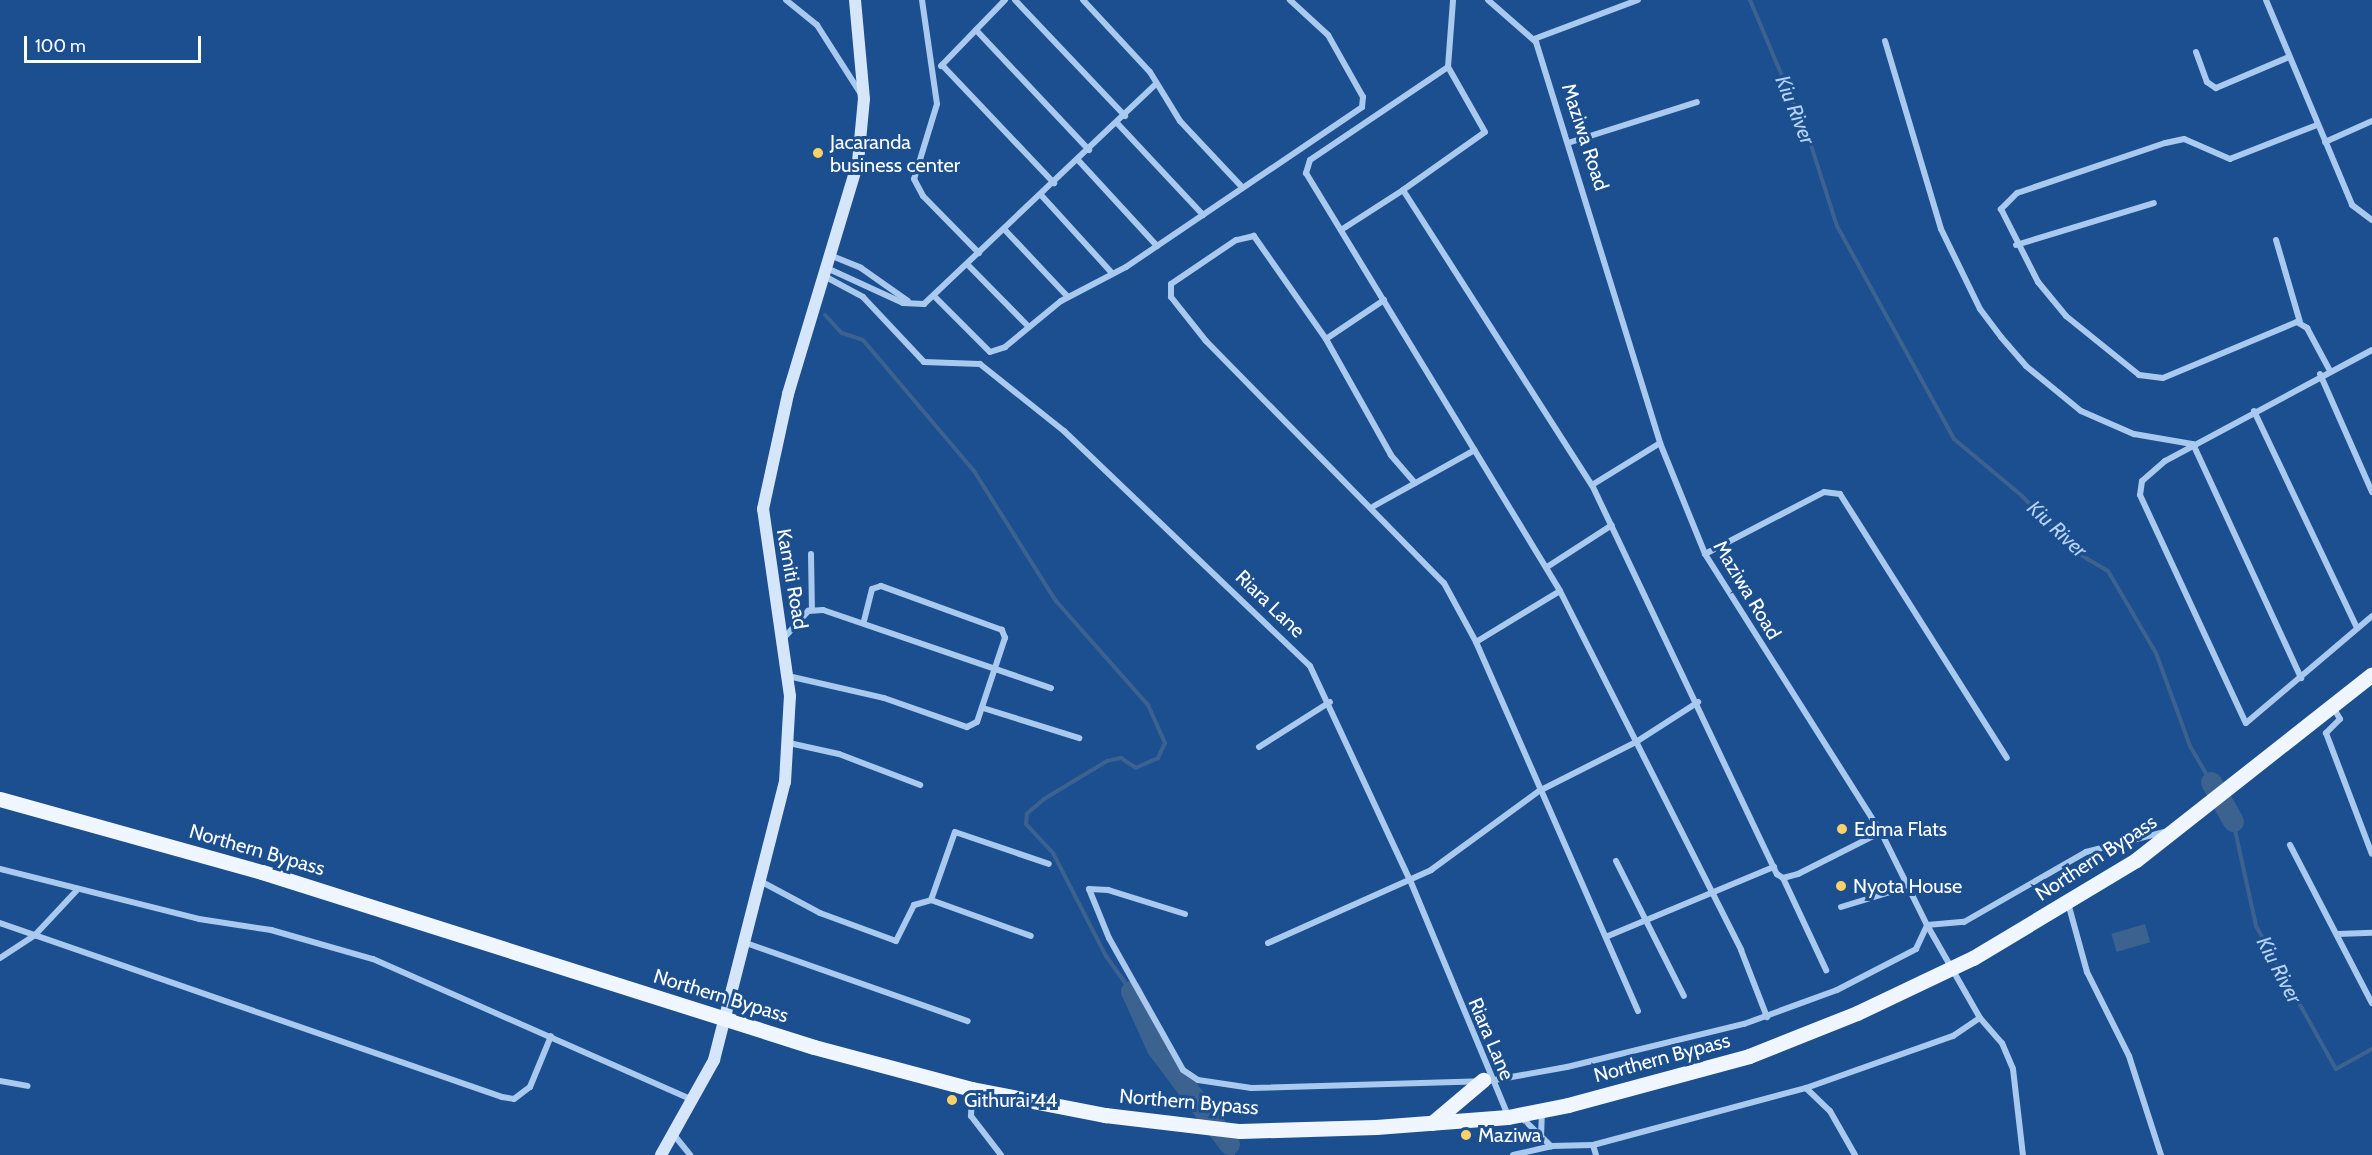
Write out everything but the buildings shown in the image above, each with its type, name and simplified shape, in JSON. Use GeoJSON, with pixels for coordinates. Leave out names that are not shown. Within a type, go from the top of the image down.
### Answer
{"type":"FeatureCollection","features":[{"type":"Feature","properties":{"kind":"main road","name":"Kamiti Road"},"geometry":{"type":"LineString","coordinates":[[661,1155],[714,1060],[762,882],[789,743],[788,676],[763,509],[788,394],[827,273],[858,162],[864,99],[855,0]]}},
{"type":"Feature","properties":{"kind":"main road","name":"Northern Bypass"},"geometry":{"type":"LineString","coordinates":[[0,799],[262,872],[814,1047],[972,1089],[1240,1131],[1432,1123],[1513,1116],[1542,1110],[1792,1040],[1921,984],[2068,903],[2181,828],[2372,674]]}},
{"type":"Feature","properties":{"kind":"main road"},"geometry":{"type":"LineString","coordinates":[[1432,1123],[1486,1081]]}},
{"type":"Feature","properties":{"kind":"street"},"geometry":{"type":"LineString","coordinates":[[786,0],[817,25],[864,99]]}},
{"type":"Feature","properties":{"kind":"street"},"geometry":{"type":"LineString","coordinates":[[922,0],[935,73],[937,104],[914,179],[923,196],[979,253]]}},
{"type":"Feature","properties":{"kind":"street"},"geometry":{"type":"LineString","coordinates":[[935,73],[1005,0]]}},
{"type":"Feature","properties":{"kind":"street"},"geometry":{"type":"LineString","coordinates":[[1015,0],[1125,116]]}},
{"type":"Feature","properties":{"kind":"street"},"geometry":{"type":"LineString","coordinates":[[1083,0],[1155,85],[1180,121],[1242,187]]}},
{"type":"Feature","properties":{"kind":"street"},"geometry":{"type":"LineString","coordinates":[[934,296],[990,352],[1005,347],[1068,297],[1157,246],[1365,102],[1328,35],[1290,0]]}},
{"type":"Feature","properties":{"kind":"street"},"geometry":{"type":"LineString","coordinates":[[1341,230],[1485,132],[1448,67],[1453,0]]}},
{"type":"Feature","properties":{"kind":"street","name":"Maziwa Road"},"geometry":{"type":"LineString","coordinates":[[1488,0],[1534,39],[1571,142],[1660,443],[1705,554],[1881,832],[1938,945],[1967,991],[1980,1018],[2002,1043],[2013,1069],[2023,1155]]}},
{"type":"Feature","properties":{"kind":"street"},"geometry":{"type":"LineString","coordinates":[[1534,39],[1638,0]]}},
{"type":"Feature","properties":{"kind":"street"},"geometry":{"type":"LineString","coordinates":[[2266,0],[2352,205],[2372,220]]}},
{"type":"Feature","properties":{"kind":"street"},"geometry":{"type":"LineString","coordinates":[[976,30],[1089,150]]}},
{"type":"Feature","properties":{"kind":"street"},"geometry":{"type":"LineString","coordinates":[[1885,41],[1941,229],[1994,328],[2026,366],[2081,411],[2134,434],[2193,444]]}},
{"type":"Feature","properties":{"kind":"street"},"geometry":{"type":"LineString","coordinates":[[2196,52],[2208,82],[2216,88],[2289,57]]}},
{"type":"Feature","properties":{"kind":"street"},"geometry":{"type":"LineString","coordinates":[[942,65],[1054,183]]}},
{"type":"Feature","properties":{"kind":"street"},"geometry":{"type":"LineString","coordinates":[[1448,67],[1310,160],[1306,173],[1548,567],[1712,893],[1767,1017]]}},
{"type":"Feature","properties":{"kind":"street"},"geometry":{"type":"LineString","coordinates":[[827,273],[921,305],[934,296],[1155,85]]}},
{"type":"Feature","properties":{"kind":"street"},"geometry":{"type":"LineString","coordinates":[[1571,142],[1697,102]]}},
{"type":"Feature","properties":{"kind":"street"},"geometry":{"type":"LineString","coordinates":[[2325,142],[2372,121]]}},
{"type":"Feature","properties":{"kind":"street"},"geometry":{"type":"LineString","coordinates":[[1117,123],[1203,215]]}},
{"type":"Feature","properties":{"kind":"street"},"geometry":{"type":"LineString","coordinates":[[2300,322],[2151,379],[2121,364],[2066,316],[2016,245],[2001,208],[2017,193],[2165,143],[2184,140],[2229,159],[2317,125]]}},
{"type":"Feature","properties":{"kind":"street"},"geometry":{"type":"LineString","coordinates":[[1078,160],[1157,246]]}},
{"type":"Feature","properties":{"kind":"street"},"geometry":{"type":"LineString","coordinates":[[1402,190],[1592,485],[1698,702],[1774,867],[1783,878],[1826,970]]}},
{"type":"Feature","properties":{"kind":"street"},"geometry":{"type":"LineString","coordinates":[[1041,195],[1112,273]]}},
{"type":"Feature","properties":{"kind":"street"},"geometry":{"type":"LineString","coordinates":[[2016,245],[2154,203]]}},
{"type":"Feature","properties":{"kind":"street"},"geometry":{"type":"LineString","coordinates":[[1004,229],[1068,297]]}},
{"type":"Feature","properties":{"kind":"street"},"geometry":{"type":"LineString","coordinates":[[1415,483],[1391,455],[1326,339],[1251,234],[1169,288],[1206,341],[1374,506],[1434,570],[1476,642],[1539,791],[1608,936],[1638,1011]]}},
{"type":"Feature","properties":{"kind":"street"},"geometry":{"type":"LineString","coordinates":[[2276,240],[2300,322],[2330,369]]}},
{"type":"Feature","properties":{"kind":"street"},"geometry":{"type":"LineString","coordinates":[[832,256],[861,268],[908,301]]}},
{"type":"Feature","properties":{"kind":"street"},"geometry":{"type":"LineString","coordinates":[[967,264],[1029,327]]}},
{"type":"Feature","properties":{"kind":"street","name":"Riara Lane"},"geometry":{"type":"LineString","coordinates":[[827,273],[863,297],[924,362],[980,364],[1078,442],[1310,666],[1330,702],[1410,880],[1486,1081],[1513,1116],[1551,1146]]}},
{"type":"Feature","properties":{"kind":"street"},"geometry":{"type":"LineString","coordinates":[[1326,339],[1384,300]]}},
{"type":"Feature","properties":{"kind":"street"},"geometry":{"type":"LineString","coordinates":[[2372,350],[2320,374],[2193,444],[2142,481],[2143,510],[2242,719],[2253,719],[2372,616]]}},
{"type":"Feature","properties":{"kind":"street"},"geometry":{"type":"LineString","coordinates":[[2320,374],[2372,492]]}},
{"type":"Feature","properties":{"kind":"street"},"geometry":{"type":"LineString","coordinates":[[2253,411],[2357,628]]}},
{"type":"Feature","properties":{"kind":"street"},"geometry":{"type":"LineString","coordinates":[[1592,485],[1660,443]]}},
{"type":"Feature","properties":{"kind":"street"},"geometry":{"type":"LineString","coordinates":[[2193,444],[2301,678]]}},
{"type":"Feature","properties":{"kind":"street"},"geometry":{"type":"LineString","coordinates":[[1374,506],[1475,450]]}},
{"type":"Feature","properties":{"kind":"street"},"geometry":{"type":"LineString","coordinates":[[1705,554],[1824,492],[1840,494],[2007,758]]}},
{"type":"Feature","properties":{"kind":"street"},"geometry":{"type":"LineString","coordinates":[[1548,567],[1612,525]]}},
{"type":"Feature","properties":{"kind":"street"},"geometry":{"type":"LineString","coordinates":[[783,639],[812,609],[811,554]]}},
{"type":"Feature","properties":{"kind":"street"},"geometry":{"type":"LineString","coordinates":[[788,676],[884,698],[967,727],[977,723],[1004,633],[962,612],[878,586],[864,620]]}},
{"type":"Feature","properties":{"kind":"street"},"geometry":{"type":"LineString","coordinates":[[1476,642],[1560,591]]}},
{"type":"Feature","properties":{"kind":"street"},"geometry":{"type":"LineString","coordinates":[[812,609],[864,620],[1051,688]]}},
{"type":"Feature","properties":{"kind":"street"},"geometry":{"type":"LineString","coordinates":[[1259,747],[1330,702]]}},
{"type":"Feature","properties":{"kind":"street"},"geometry":{"type":"LineString","coordinates":[[1268,943],[1410,880],[1539,791],[1636,742],[1698,702]]}},
{"type":"Feature","properties":{"kind":"street"},"geometry":{"type":"LineString","coordinates":[[2333,706],[2340,719],[2326,733],[2372,854]]}},
{"type":"Feature","properties":{"kind":"street"},"geometry":{"type":"LineString","coordinates":[[983,708],[1079,738]]}},
{"type":"Feature","properties":{"kind":"street"},"geometry":{"type":"LineString","coordinates":[[789,743],[839,754],[920,785]]}},
{"type":"Feature","properties":{"kind":"street"},"geometry":{"type":"LineString","coordinates":[[1185,914],[1108,890],[1089,889],[1135,986],[1189,1077],[1251,1088],[1486,1081],[1533,1075],[1767,1017],[1898,962],[1916,950],[1927,925],[1976,917],[2086,852],[2181,828]]}},
{"type":"Feature","properties":{"kind":"street"},"geometry":{"type":"LineString","coordinates":[[931,900],[947,840],[954,832],[1049,864]]}},
{"type":"Feature","properties":{"kind":"street"},"geometry":{"type":"LineString","coordinates":[[1783,878],[1881,832]]}},
{"type":"Feature","properties":{"kind":"street"},"geometry":{"type":"LineString","coordinates":[[2290,845],[2372,1003]]}},
{"type":"Feature","properties":{"kind":"street"},"geometry":{"type":"LineString","coordinates":[[1616,861],[1684,996]]}},
{"type":"Feature","properties":{"kind":"street"},"geometry":{"type":"LineString","coordinates":[[1608,936],[1774,867]]}},
{"type":"Feature","properties":{"kind":"street"},"geometry":{"type":"LineString","coordinates":[[0,869],[199,919],[271,930],[373,960],[693,1100]]}},
{"type":"Feature","properties":{"kind":"street"},"geometry":{"type":"LineString","coordinates":[[762,882],[820,913],[896,941],[914,905],[931,900],[1031,936]]}},
{"type":"Feature","properties":{"kind":"street"},"geometry":{"type":"LineString","coordinates":[[1841,907],[1907,887]]}},
{"type":"Feature","properties":{"kind":"street"},"geometry":{"type":"LineString","coordinates":[[0,958],[35,935],[78,889]]}},
{"type":"Feature","properties":{"kind":"street"},"geometry":{"type":"LineString","coordinates":[[2068,903],[2087,972],[2129,1056],[2161,1155]]}},
{"type":"Feature","properties":{"kind":"street"},"geometry":{"type":"LineString","coordinates":[[0,922],[502,1097],[514,1099],[530,1087],[551,1036]]}},
{"type":"Feature","properties":{"kind":"street"},"geometry":{"type":"LineString","coordinates":[[2338,934],[2372,933]]}},
{"type":"Feature","properties":{"kind":"street"},"geometry":{"type":"LineString","coordinates":[[746,943],[968,1021]]}},
{"type":"Feature","properties":{"kind":"street"},"geometry":{"type":"LineString","coordinates":[[1513,1155],[1551,1146],[1593,1145],[1806,1088],[1953,1036],[1980,1018]]}},
{"type":"Feature","properties":{"kind":"street"},"geometry":{"type":"LineString","coordinates":[[0,1082],[28,1086]]}},
{"type":"Feature","properties":{"kind":"street"},"geometry":{"type":"LineString","coordinates":[[1806,1088],[1830,1111],[1856,1155]]}},
{"type":"Feature","properties":{"kind":"street"},"geometry":{"type":"LineString","coordinates":[[972,1089],[971,1116],[1002,1155]]}},
{"type":"Feature","properties":{"kind":"street"},"geometry":{"type":"LineString","coordinates":[[1540,1138],[1542,1110]]}},
{"type":"Feature","properties":{"kind":"street"},"geometry":{"type":"LineString","coordinates":[[674,1135],[690,1155]]}},
{"type":"Feature","properties":{"kind":"street"},"geometry":{"type":"LineString","coordinates":[[1593,1145],[1596,1155]]}},
{"type":"Feature","properties":{"kind":"water"},"geometry":{"type":"Polygon","coordinates":[[[2145,924],[2150,942],[2117,952],[2111,934],[2145,924]]]}},
{"type":"Feature","properties":{"kind":"waterway","name":"Kiu River"},"geometry":{"type":"LineString","coordinates":[[1750,0],[1810,142],[1837,226],[1954,439],[2021,495],[2076,552],[2108,571],[2156,653],[2190,746],[2211,782]]}},
{"type":"Feature","properties":{"kind":"waterway"},"geometry":{"type":"LineString","coordinates":[[825,315],[842,333],[863,340],[974,471],[1056,601],[1148,705],[1165,743],[1158,758],[1136,768],[1121,758],[1107,761],[1044,799],[1027,814],[1026,824],[1053,853],[1106,956],[1131,991]]}},
{"type":"Feature","properties":{"kind":"waterway","name":"Kiu River"},"geometry":{"type":"LineString","coordinates":[[2211,782],[2233,821]]}},
{"type":"Feature","properties":{"kind":"waterway","name":"Kiu River"},"geometry":{"type":"LineString","coordinates":[[2233,821],[2256,926],[2336,1069],[2372,1049]]}},
{"type":"Feature","properties":{"kind":"waterway"},"geometry":{"type":"LineString","coordinates":[[1131,991],[1157,1048],[1229,1144]]}},
{"type":"Feature","properties":{"kind":"waterway"},"geometry":{"type":"LineString","coordinates":[[1229,1144],[1233,1155]]}},
{"type":"Feature","properties":{"kind":"place","name":"Jacaranda business center"},"geometry":{"type":"Point","coordinates":[818,153]}},
{"type":"Feature","properties":{"kind":"place","name":"Edma Flats"},"geometry":{"type":"Point","coordinates":[1842,829]}},
{"type":"Feature","properties":{"kind":"place","name":"Nyota House"},"geometry":{"type":"Point","coordinates":[1841,886]}},
{"type":"Feature","properties":{"kind":"place","name":"Githurai 44"},"geometry":{"type":"Point","coordinates":[952,1100]}},
{"type":"Feature","properties":{"kind":"place","name":"Maziwa"},"geometry":{"type":"Point","coordinates":[1466,1135]}}]}
